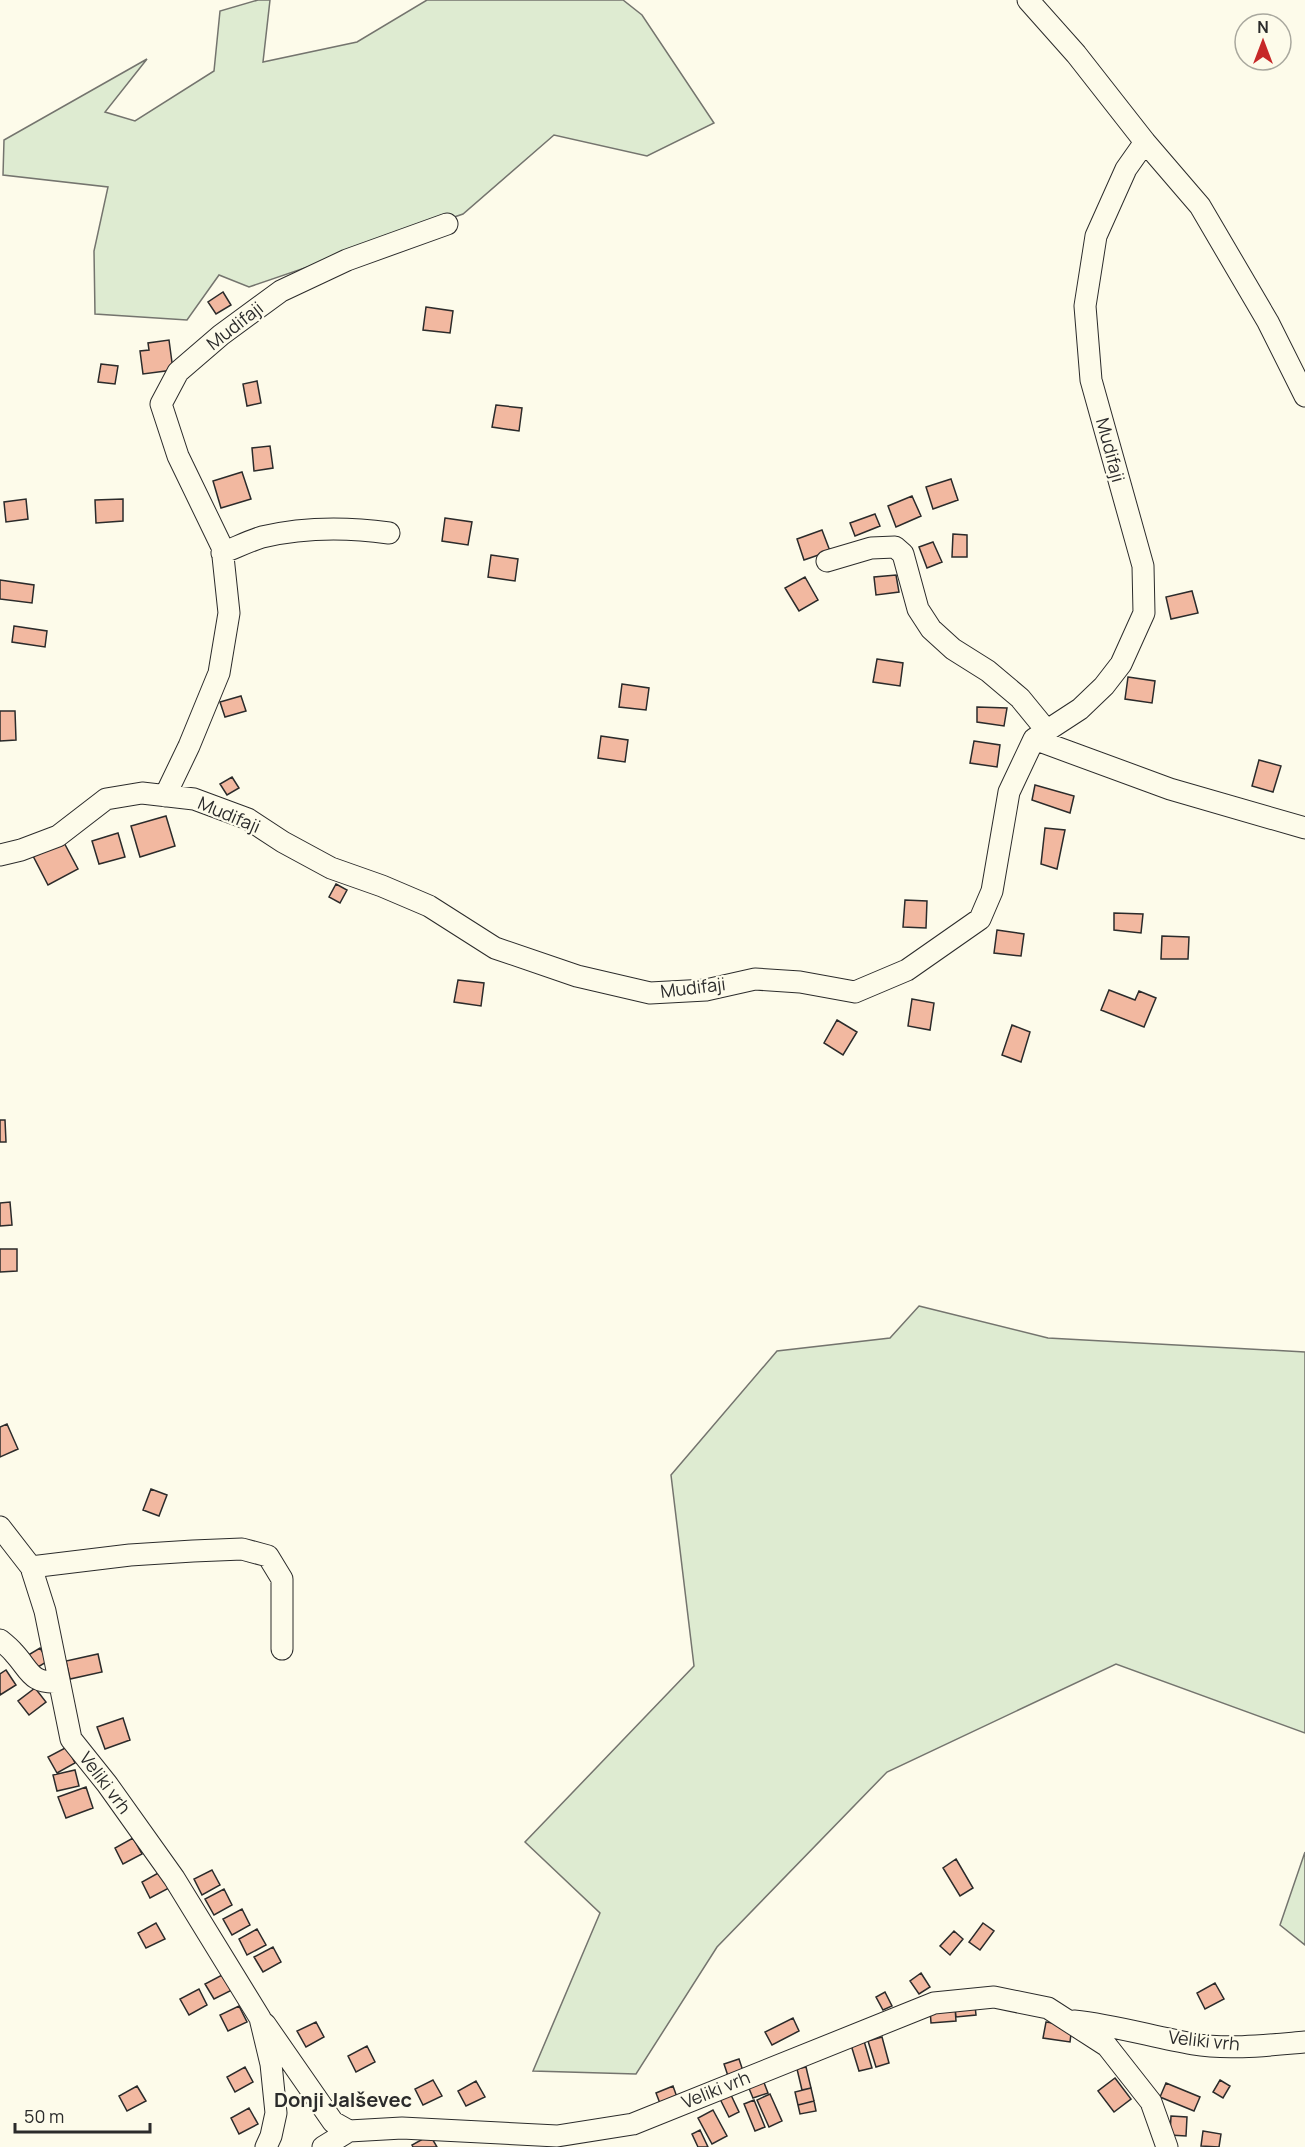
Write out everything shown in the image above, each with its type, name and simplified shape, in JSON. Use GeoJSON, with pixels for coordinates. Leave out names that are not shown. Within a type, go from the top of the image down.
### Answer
{"type":"FeatureCollection","features":[{"type":"Feature","properties":{"kind":"street"},"geometry":{"type":"LineString","coordinates":[[1028,0],[1076,54],[1144,142],[1200,206],[1268,322],[1305,396]]}},
{"type":"Feature","properties":{"kind":"street","name":"Mudifaji"},"geometry":{"type":"LineString","coordinates":[[0,855],[58,836],[106,799],[142,793],[194,799],[248,819],[331,868],[429,906],[495,948],[577,976],[650,993],[706,990],[755,979],[800,982],[855,992],[907,970],[980,920],[992,891],[1009,792],[1040,735],[1080,709],[1104,686],[1121,664],[1144,614],[1143,566],[1091,380],[1085,306],[1096,236],[1126,169],[1144,142]]}},
{"type":"Feature","properties":{"kind":"street","name":"Mudifaji"},"geometry":{"type":"LineString","coordinates":[[165,796],[189,746],[219,673],[229,613],[222,547],[178,456],[161,404],[178,372],[222,335],[281,291],[347,260],[447,224]]}},
{"type":"Feature","properties":{"kind":"street"},"geometry":{"type":"LineString","coordinates":[[222,553],[260,538],[303,530],[353,528],[389,533]]}},
{"type":"Feature","properties":{"kind":"street"},"geometry":{"type":"LineString","coordinates":[[827,561],[871,548],[895,547],[903,554],[918,609],[931,629],[953,649],[988,671],[1020,698],[1040,735],[1170,789],[1305,828]]}},
{"type":"Feature","properties":{"kind":"street","name":"Veliki vrh"},"geometry":{"type":"LineString","coordinates":[[0,1527],[31,1567],[45,1611],[71,1739],[107,1784],[174,1878],[260,2018],[333,2122],[349,2131]]}},
{"type":"Feature","properties":{"kind":"street"},"geometry":{"type":"LineString","coordinates":[[31,1567],[130,1555],[232,1549],[242,1549],[268,1556],[282,1579],[282,1649]]}},
{"type":"Feature","properties":{"kind":"street"},"geometry":{"type":"LineString","coordinates":[[0,1640],[15,1653],[29,1675],[51,1682],[59,1682]]}},
{"type":"Feature","properties":{"kind":"street","name":"Veliki vrh"},"geometry":{"type":"LineString","coordinates":[[323,2147],[349,2131],[402,2128],[556,2136],[633,2124],[934,2002],[994,1997],[1048,2008],[1107,2046],[1152,2102],[1167,2147]]}},
{"type":"Feature","properties":{"kind":"street","name":"Veliki vrh"},"geometry":{"type":"LineString","coordinates":[[260,2018],[271,2064],[276,2113],[266,2147]]}},
{"type":"Feature","properties":{"kind":"street","name":"Veliki vrh"},"geometry":{"type":"LineString","coordinates":[[1068,2021],[1094,2023],[1196,2044],[1258,2046],[1305,2042]]}},
{"type":"Feature","properties":{"kind":"green space"},"geometry":{"type":"Polygon","coordinates":[[[258,0],[270,0],[263,62],[357,42],[427,0],[623,0],[642,15],[714,123],[647,156],[554,135],[463,214],[249,287],[219,275],[187,320],[95,314],[94,251],[108,187],[3,175],[4,140],[147,59],[105,112],[135,121],[214,71],[220,11],[258,0]]]}},
{"type":"Feature","properties":{"kind":"green space"},"geometry":{"type":"Polygon","coordinates":[[[919,1306],[1048,1338],[1305,1352],[1305,1733],[1116,1664],[887,1772],[717,1947],[636,2074],[533,2071],[600,1913],[525,1842],[694,1666],[671,1475],[777,1351],[890,1338],[919,1306]]]}},
{"type":"Feature","properties":{"kind":"green space"},"geometry":{"type":"Polygon","coordinates":[[[1305,1852],[1305,1945],[1280,1925],[1305,1852]]]}},
{"type":"Feature","properties":{"kind":"building"},"geometry":{"type":"Polygon","coordinates":[[[223,292],[231,305],[216,314],[208,302],[223,292]]]}},
{"type":"Feature","properties":{"kind":"building"},"geometry":{"type":"Polygon","coordinates":[[[426,307],[453,311],[450,333],[423,330],[426,307]]]}},
{"type":"Feature","properties":{"kind":"building"},"geometry":{"type":"Polygon","coordinates":[[[169,340],[173,370],[143,374],[140,351],[149,350],[148,343],[169,340]]]}},
{"type":"Feature","properties":{"kind":"building"},"geometry":{"type":"Polygon","coordinates":[[[101,364],[118,366],[115,384],[98,382],[101,364]]]}},
{"type":"Feature","properties":{"kind":"building"},"geometry":{"type":"Polygon","coordinates":[[[257,381],[261,403],[247,406],[243,384],[257,381]]]}},
{"type":"Feature","properties":{"kind":"building"},"geometry":{"type":"Polygon","coordinates":[[[496,405],[522,408],[519,431],[492,427],[496,405]]]}},
{"type":"Feature","properties":{"kind":"building"},"geometry":{"type":"Polygon","coordinates":[[[270,446],[273,468],[254,471],[252,448],[270,446]]]}},
{"type":"Feature","properties":{"kind":"building"},"geometry":{"type":"Polygon","coordinates":[[[242,472],[251,499],[221,508],[213,481],[242,472]]]}},
{"type":"Feature","properties":{"kind":"building"},"geometry":{"type":"Polygon","coordinates":[[[951,479],[958,500],[933,509],[926,487],[951,479]]]}},
{"type":"Feature","properties":{"kind":"building"},"geometry":{"type":"Polygon","coordinates":[[[912,496],[921,516],[896,527],[888,506],[912,496]]]}},
{"type":"Feature","properties":{"kind":"building"},"geometry":{"type":"Polygon","coordinates":[[[26,499],[28,519],[6,522],[4,502],[26,499]]]}},
{"type":"Feature","properties":{"kind":"building"},"geometry":{"type":"Polygon","coordinates":[[[123,499],[123,521],[96,523],[95,500],[123,499]]]}},
{"type":"Feature","properties":{"kind":"building"},"geometry":{"type":"Polygon","coordinates":[[[875,514],[880,526],[855,536],[850,523],[875,514]]]}},
{"type":"Feature","properties":{"kind":"building"},"geometry":{"type":"Polygon","coordinates":[[[445,518],[472,522],[468,545],[442,541],[445,518]]]}},
{"type":"Feature","properties":{"kind":"building"},"geometry":{"type":"Polygon","coordinates":[[[822,530],[830,551],[804,560],[797,539],[822,530]]]}},
{"type":"Feature","properties":{"kind":"building"},"geometry":{"type":"Polygon","coordinates":[[[953,534],[967,535],[967,557],[952,557],[953,534]]]}},
{"type":"Feature","properties":{"kind":"building"},"geometry":{"type":"Polygon","coordinates":[[[933,542],[942,562],[927,568],[919,547],[933,542]]]}},
{"type":"Feature","properties":{"kind":"building"},"geometry":{"type":"Polygon","coordinates":[[[491,555],[518,559],[515,581],[488,577],[491,555]]]}},
{"type":"Feature","properties":{"kind":"building"},"geometry":{"type":"Polygon","coordinates":[[[896,575],[899,592],[876,595],[874,577],[896,575]]]}},
{"type":"Feature","properties":{"kind":"building"},"geometry":{"type":"Polygon","coordinates":[[[805,577],[818,600],[799,611],[785,588],[805,577]]]}},
{"type":"Feature","properties":{"kind":"building"},"geometry":{"type":"Polygon","coordinates":[[[0,580],[34,585],[32,603],[0,599],[0,580]]]}},
{"type":"Feature","properties":{"kind":"building"},"geometry":{"type":"Polygon","coordinates":[[[1192,591],[1198,613],[1171,619],[1166,597],[1192,591]]]}},
{"type":"Feature","properties":{"kind":"building"},"geometry":{"type":"Polygon","coordinates":[[[14,626],[47,631],[45,647],[12,642],[14,626]]]}},
{"type":"Feature","properties":{"kind":"building"},"geometry":{"type":"Polygon","coordinates":[[[877,659],[903,663],[900,686],[873,682],[877,659]]]}},
{"type":"Feature","properties":{"kind":"building"},"geometry":{"type":"Polygon","coordinates":[[[1128,677],[1155,681],[1152,703],[1125,699],[1128,677]]]}},
{"type":"Feature","properties":{"kind":"building"},"geometry":{"type":"Polygon","coordinates":[[[622,684],[649,688],[646,710],[619,707],[622,684]]]}},
{"type":"Feature","properties":{"kind":"building"},"geometry":{"type":"Polygon","coordinates":[[[241,696],[246,711],[225,717],[220,702],[241,696]]]}},
{"type":"Feature","properties":{"kind":"building"},"geometry":{"type":"Polygon","coordinates":[[[977,707],[1007,708],[1004,726],[977,722],[977,707]]]}},
{"type":"Feature","properties":{"kind":"building"},"geometry":{"type":"Polygon","coordinates":[[[0,711],[15,711],[16,740],[0,741],[0,711]]]}},
{"type":"Feature","properties":{"kind":"building"},"geometry":{"type":"Polygon","coordinates":[[[601,736],[628,740],[625,762],[598,758],[601,736]]]}},
{"type":"Feature","properties":{"kind":"building"},"geometry":{"type":"Polygon","coordinates":[[[974,741],[1000,745],[997,767],[970,763],[974,741]]]}},
{"type":"Feature","properties":{"kind":"building"},"geometry":{"type":"Polygon","coordinates":[[[1259,760],[1281,766],[1273,792],[1252,786],[1259,760]]]}},
{"type":"Feature","properties":{"kind":"building"},"geometry":{"type":"Polygon","coordinates":[[[232,777],[239,788],[227,795],[220,784],[232,777]]]}},
{"type":"Feature","properties":{"kind":"building"},"geometry":{"type":"Polygon","coordinates":[[[1035,785],[1074,796],[1070,813],[1032,800],[1035,785]]]}},
{"type":"Feature","properties":{"kind":"building"},"geometry":{"type":"Polygon","coordinates":[[[166,816],[175,846],[140,857],[131,826],[166,816]]]}},
{"type":"Feature","properties":{"kind":"building"},"geometry":{"type":"Polygon","coordinates":[[[1045,828],[1065,830],[1057,869],[1041,864],[1045,828]]]}},
{"type":"Feature","properties":{"kind":"building"},"geometry":{"type":"Polygon","coordinates":[[[118,833],[125,857],[99,864],[92,841],[118,833]]]}},
{"type":"Feature","properties":{"kind":"building"},"geometry":{"type":"Polygon","coordinates":[[[61,837],[78,869],[48,885],[31,852],[61,837]]]}},
{"type":"Feature","properties":{"kind":"building"},"geometry":{"type":"Polygon","coordinates":[[[336,884],[347,890],[340,903],[329,897],[336,884]]]}},
{"type":"Feature","properties":{"kind":"building"},"geometry":{"type":"Polygon","coordinates":[[[905,900],[927,901],[926,928],[903,927],[905,900]]]}},
{"type":"Feature","properties":{"kind":"building"},"geometry":{"type":"Polygon","coordinates":[[[1114,913],[1143,914],[1141,933],[1114,930],[1114,913]]]}},
{"type":"Feature","properties":{"kind":"building"},"geometry":{"type":"Polygon","coordinates":[[[997,930],[1024,934],[1021,956],[994,953],[997,930]]]}},
{"type":"Feature","properties":{"kind":"building"},"geometry":{"type":"Polygon","coordinates":[[[1162,936],[1189,937],[1188,959],[1161,959],[1162,936]]]}},
{"type":"Feature","properties":{"kind":"building"},"geometry":{"type":"Polygon","coordinates":[[[458,980],[484,983],[481,1006],[454,1002],[458,980]]]}},
{"type":"Feature","properties":{"kind":"building"},"geometry":{"type":"Polygon","coordinates":[[[1109,990],[1135,1000],[1139,991],[1156,998],[1144,1027],[1101,1010],[1109,990]]]}},
{"type":"Feature","properties":{"kind":"building"},"geometry":{"type":"Polygon","coordinates":[[[912,999],[934,1003],[930,1030],[908,1026],[912,999]]]}},
{"type":"Feature","properties":{"kind":"building"},"geometry":{"type":"Polygon","coordinates":[[[837,1020],[857,1032],[843,1055],[824,1043],[837,1020]]]}},
{"type":"Feature","properties":{"kind":"building"},"geometry":{"type":"Polygon","coordinates":[[[1012,1025],[1030,1032],[1021,1062],[1002,1055],[1012,1025]]]}},
{"type":"Feature","properties":{"kind":"building"},"geometry":{"type":"Polygon","coordinates":[[[0,1120],[5,1120],[6,1142],[0,1142],[0,1120]]]}},
{"type":"Feature","properties":{"kind":"building"},"geometry":{"type":"Polygon","coordinates":[[[10,1202],[12,1225],[0,1226],[0,1203],[10,1202]]]}},
{"type":"Feature","properties":{"kind":"building"},"geometry":{"type":"Polygon","coordinates":[[[0,1249],[17,1249],[17,1271],[0,1272],[0,1249]]]}},
{"type":"Feature","properties":{"kind":"building"},"geometry":{"type":"Polygon","coordinates":[[[7,1424],[18,1449],[0,1457],[0,1427],[7,1424]]]}},
{"type":"Feature","properties":{"kind":"building"},"geometry":{"type":"Polygon","coordinates":[[[151,1489],[167,1495],[159,1516],[143,1510],[151,1489]]]}},
{"type":"Feature","properties":{"kind":"building"},"geometry":{"type":"Polygon","coordinates":[[[40,1648],[48,1661],[33,1670],[25,1657],[40,1648]]]}},
{"type":"Feature","properties":{"kind":"building"},"geometry":{"type":"Polygon","coordinates":[[[98,1654],[102,1672],[70,1679],[66,1661],[98,1654]]]}},
{"type":"Feature","properties":{"kind":"building"},"geometry":{"type":"Polygon","coordinates":[[[6,1670],[16,1685],[0,1695],[0,1674],[6,1670]]]}},
{"type":"Feature","properties":{"kind":"building"},"geometry":{"type":"Polygon","coordinates":[[[35,1688],[46,1702],[29,1715],[18,1701],[35,1688]]]}},
{"type":"Feature","properties":{"kind":"building"},"geometry":{"type":"Polygon","coordinates":[[[123,1718],[130,1740],[105,1749],[97,1727],[123,1718]]]}},
{"type":"Feature","properties":{"kind":"building"},"geometry":{"type":"Polygon","coordinates":[[[67,1747],[75,1763],[57,1773],[48,1757],[67,1747]]]}},
{"type":"Feature","properties":{"kind":"building"},"geometry":{"type":"Polygon","coordinates":[[[75,1770],[79,1786],[57,1791],[53,1775],[75,1770]]]}},
{"type":"Feature","properties":{"kind":"building"},"geometry":{"type":"Polygon","coordinates":[[[86,1787],[93,1808],[66,1818],[58,1797],[86,1787]]]}},
{"type":"Feature","properties":{"kind":"building"},"geometry":{"type":"Polygon","coordinates":[[[133,1838],[142,1854],[123,1864],[115,1848],[133,1838]]]}},
{"type":"Feature","properties":{"kind":"building"},"geometry":{"type":"Polygon","coordinates":[[[956,1859],[973,1888],[960,1896],[943,1868],[956,1859]]]}},
{"type":"Feature","properties":{"kind":"building"},"geometry":{"type":"Polygon","coordinates":[[[212,1870],[220,1885],[202,1895],[194,1879],[212,1870]]]}},
{"type":"Feature","properties":{"kind":"building"},"geometry":{"type":"Polygon","coordinates":[[[160,1872],[169,1888],[150,1898],[142,1882],[160,1872]]]}},
{"type":"Feature","properties":{"kind":"building"},"geometry":{"type":"Polygon","coordinates":[[[224,1889],[232,1905],[214,1915],[205,1899],[224,1889]]]}},
{"type":"Feature","properties":{"kind":"building"},"geometry":{"type":"Polygon","coordinates":[[[242,1909],[250,1925],[232,1935],[223,1919],[242,1909]]]}},
{"type":"Feature","properties":{"kind":"building"},"geometry":{"type":"Polygon","coordinates":[[[156,1923],[165,1939],[146,1948],[138,1933],[156,1923]]]}},
{"type":"Feature","properties":{"kind":"building"},"geometry":{"type":"Polygon","coordinates":[[[983,1923],[994,1931],[980,1950],[969,1942],[983,1923]]]}},
{"type":"Feature","properties":{"kind":"building"},"geometry":{"type":"Polygon","coordinates":[[[257,1929],[266,1945],[247,1955],[239,1939],[257,1929]]]}},
{"type":"Feature","properties":{"kind":"building"},"geometry":{"type":"Polygon","coordinates":[[[954,1931],[963,1939],[950,1955],[940,1946],[954,1931]]]}},
{"type":"Feature","properties":{"kind":"building"},"geometry":{"type":"Polygon","coordinates":[[[273,1947],[281,1962],[263,1972],[254,1957],[273,1947]]]}},
{"type":"Feature","properties":{"kind":"building"},"geometry":{"type":"Polygon","coordinates":[[[921,1973],[930,1987],[919,1994],[910,1981],[921,1973]]]}},
{"type":"Feature","properties":{"kind":"building"},"geometry":{"type":"Polygon","coordinates":[[[224,1974],[232,1990],[214,1999],[205,1984],[224,1974]]]}},
{"type":"Feature","properties":{"kind":"building"},"geometry":{"type":"Polygon","coordinates":[[[1215,1983],[1224,1999],[1205,2009],[1197,1993],[1215,1983]]]}},
{"type":"Feature","properties":{"kind":"building"},"geometry":{"type":"Polygon","coordinates":[[[199,1989],[207,2005],[189,2015],[180,1999],[199,1989]]]}},
{"type":"Feature","properties":{"kind":"building"},"geometry":{"type":"Polygon","coordinates":[[[885,1992],[892,2006],[883,2010],[876,1997],[885,1992]]]}},
{"type":"Feature","properties":{"kind":"building"},"geometry":{"type":"Polygon","coordinates":[[[975,2005],[976,2015],[956,2017],[955,2007],[975,2005]]]}},
{"type":"Feature","properties":{"kind":"building"},"geometry":{"type":"Polygon","coordinates":[[[239,2006],[247,2022],[228,2031],[220,2015],[239,2006]]]}},
{"type":"Feature","properties":{"kind":"building"},"geometry":{"type":"Polygon","coordinates":[[[955,2007],[956,2021],[931,2023],[930,2009],[955,2007]]]}},
{"type":"Feature","properties":{"kind":"building"},"geometry":{"type":"Polygon","coordinates":[[[793,2018],[799,2031],[772,2045],[765,2032],[793,2018]]]}},
{"type":"Feature","properties":{"kind":"building"},"geometry":{"type":"Polygon","coordinates":[[[316,2022],[324,2037],[306,2047],[297,2031],[316,2022]]]}},
{"type":"Feature","properties":{"kind":"building"},"geometry":{"type":"Polygon","coordinates":[[[1046,2022],[1072,2026],[1070,2042],[1043,2038],[1046,2022]]]}},
{"type":"Feature","properties":{"kind":"building"},"geometry":{"type":"Polygon","coordinates":[[[882,2037],[889,2063],[876,2067],[868,2041],[882,2037]]]}},
{"type":"Feature","properties":{"kind":"building"},"geometry":{"type":"Polygon","coordinates":[[[864,2041],[872,2068],[859,2071],[851,2045],[864,2041]]]}},
{"type":"Feature","properties":{"kind":"building"},"geometry":{"type":"Polygon","coordinates":[[[367,2046],[375,2062],[356,2072],[348,2056],[367,2046]]]}},
{"type":"Feature","properties":{"kind":"building"},"geometry":{"type":"Polygon","coordinates":[[[739,2059],[743,2071],[728,2076],[724,2064],[739,2059]]]}},
{"type":"Feature","properties":{"kind":"building"},"geometry":{"type":"Polygon","coordinates":[[[245,2067],[253,2082],[235,2092],[227,2077],[245,2067]]]}},
{"type":"Feature","properties":{"kind":"building"},"geometry":{"type":"Polygon","coordinates":[[[806,2067],[811,2088],[802,2090],[797,2069],[806,2067]]]}},
{"type":"Feature","properties":{"kind":"building"},"geometry":{"type":"Polygon","coordinates":[[[1115,2078],[1131,2099],[1114,2112],[1098,2091],[1115,2078]]]}},
{"type":"Feature","properties":{"kind":"building"},"geometry":{"type":"Polygon","coordinates":[[[433,2080],[442,2096],[423,2105],[415,2089],[433,2080]]]}},
{"type":"Feature","properties":{"kind":"building"},"geometry":{"type":"Polygon","coordinates":[[[763,2080],[768,2093],[753,2098],[748,2086],[763,2080]]]}},
{"type":"Feature","properties":{"kind":"building"},"geometry":{"type":"Polygon","coordinates":[[[1220,2080],[1230,2086],[1223,2098],[1213,2092],[1220,2080]]]}},
{"type":"Feature","properties":{"kind":"building"},"geometry":{"type":"Polygon","coordinates":[[[476,2081],[485,2097],[466,2106],[458,2091],[476,2081]]]}},
{"type":"Feature","properties":{"kind":"building"},"geometry":{"type":"Polygon","coordinates":[[[1166,2083],[1200,2097],[1194,2111],[1160,2097],[1166,2083]]]}},
{"type":"Feature","properties":{"kind":"building"},"geometry":{"type":"Polygon","coordinates":[[[137,2086],[146,2101],[127,2111],[119,2096],[137,2086]]]}},
{"type":"Feature","properties":{"kind":"building"},"geometry":{"type":"Polygon","coordinates":[[[673,2086],[678,2100],[661,2106],[656,2093],[673,2086]]]}},
{"type":"Feature","properties":{"kind":"building"},"geometry":{"type":"Polygon","coordinates":[[[811,2088],[814,2101],[798,2105],[795,2092],[811,2088]]]}},
{"type":"Feature","properties":{"kind":"building"},"geometry":{"type":"Polygon","coordinates":[[[770,2094],[782,2121],[769,2127],[757,2100],[770,2094]]]}},
{"type":"Feature","properties":{"kind":"building"},"geometry":{"type":"Polygon","coordinates":[[[731,2095],[739,2112],[729,2117],[720,2099],[731,2095]]]}},
{"type":"Feature","properties":{"kind":"building"},"geometry":{"type":"Polygon","coordinates":[[[754,2100],[765,2127],[755,2131],[744,2104],[754,2100]]]}},
{"type":"Feature","properties":{"kind":"building"},"geometry":{"type":"Polygon","coordinates":[[[814,2101],[816,2111],[800,2114],[798,2105],[814,2101]]]}},
{"type":"Feature","properties":{"kind":"building"},"geometry":{"type":"Polygon","coordinates":[[[249,2108],[258,2124],[239,2134],[231,2118],[249,2108]]]}},
{"type":"Feature","properties":{"kind":"building"},"geometry":{"type":"Polygon","coordinates":[[[713,2110],[727,2136],[712,2144],[698,2118],[713,2110]]]}},
{"type":"Feature","properties":{"kind":"building"},"geometry":{"type":"Polygon","coordinates":[[[1171,2116],[1187,2117],[1186,2136],[1170,2135],[1171,2116]]]}},
{"type":"Feature","properties":{"kind":"building"},"geometry":{"type":"Polygon","coordinates":[[[700,2130],[708,2147],[698,2147],[692,2134],[700,2130]]]}},
{"type":"Feature","properties":{"kind":"building"},"geometry":{"type":"Polygon","coordinates":[[[1203,2131],[1221,2134],[1219,2147],[1201,2146],[1203,2131]]]}},
{"type":"Feature","properties":{"kind":"building"},"geometry":{"type":"Polygon","coordinates":[[[430,2135],[437,2147],[413,2147],[412,2145],[430,2135]]]}},
{"type":"Feature","properties":{"kind":"district","name":"Donji Jalševec"},"geometry":{"type":"Point","coordinates":[343,2100]}}]}
